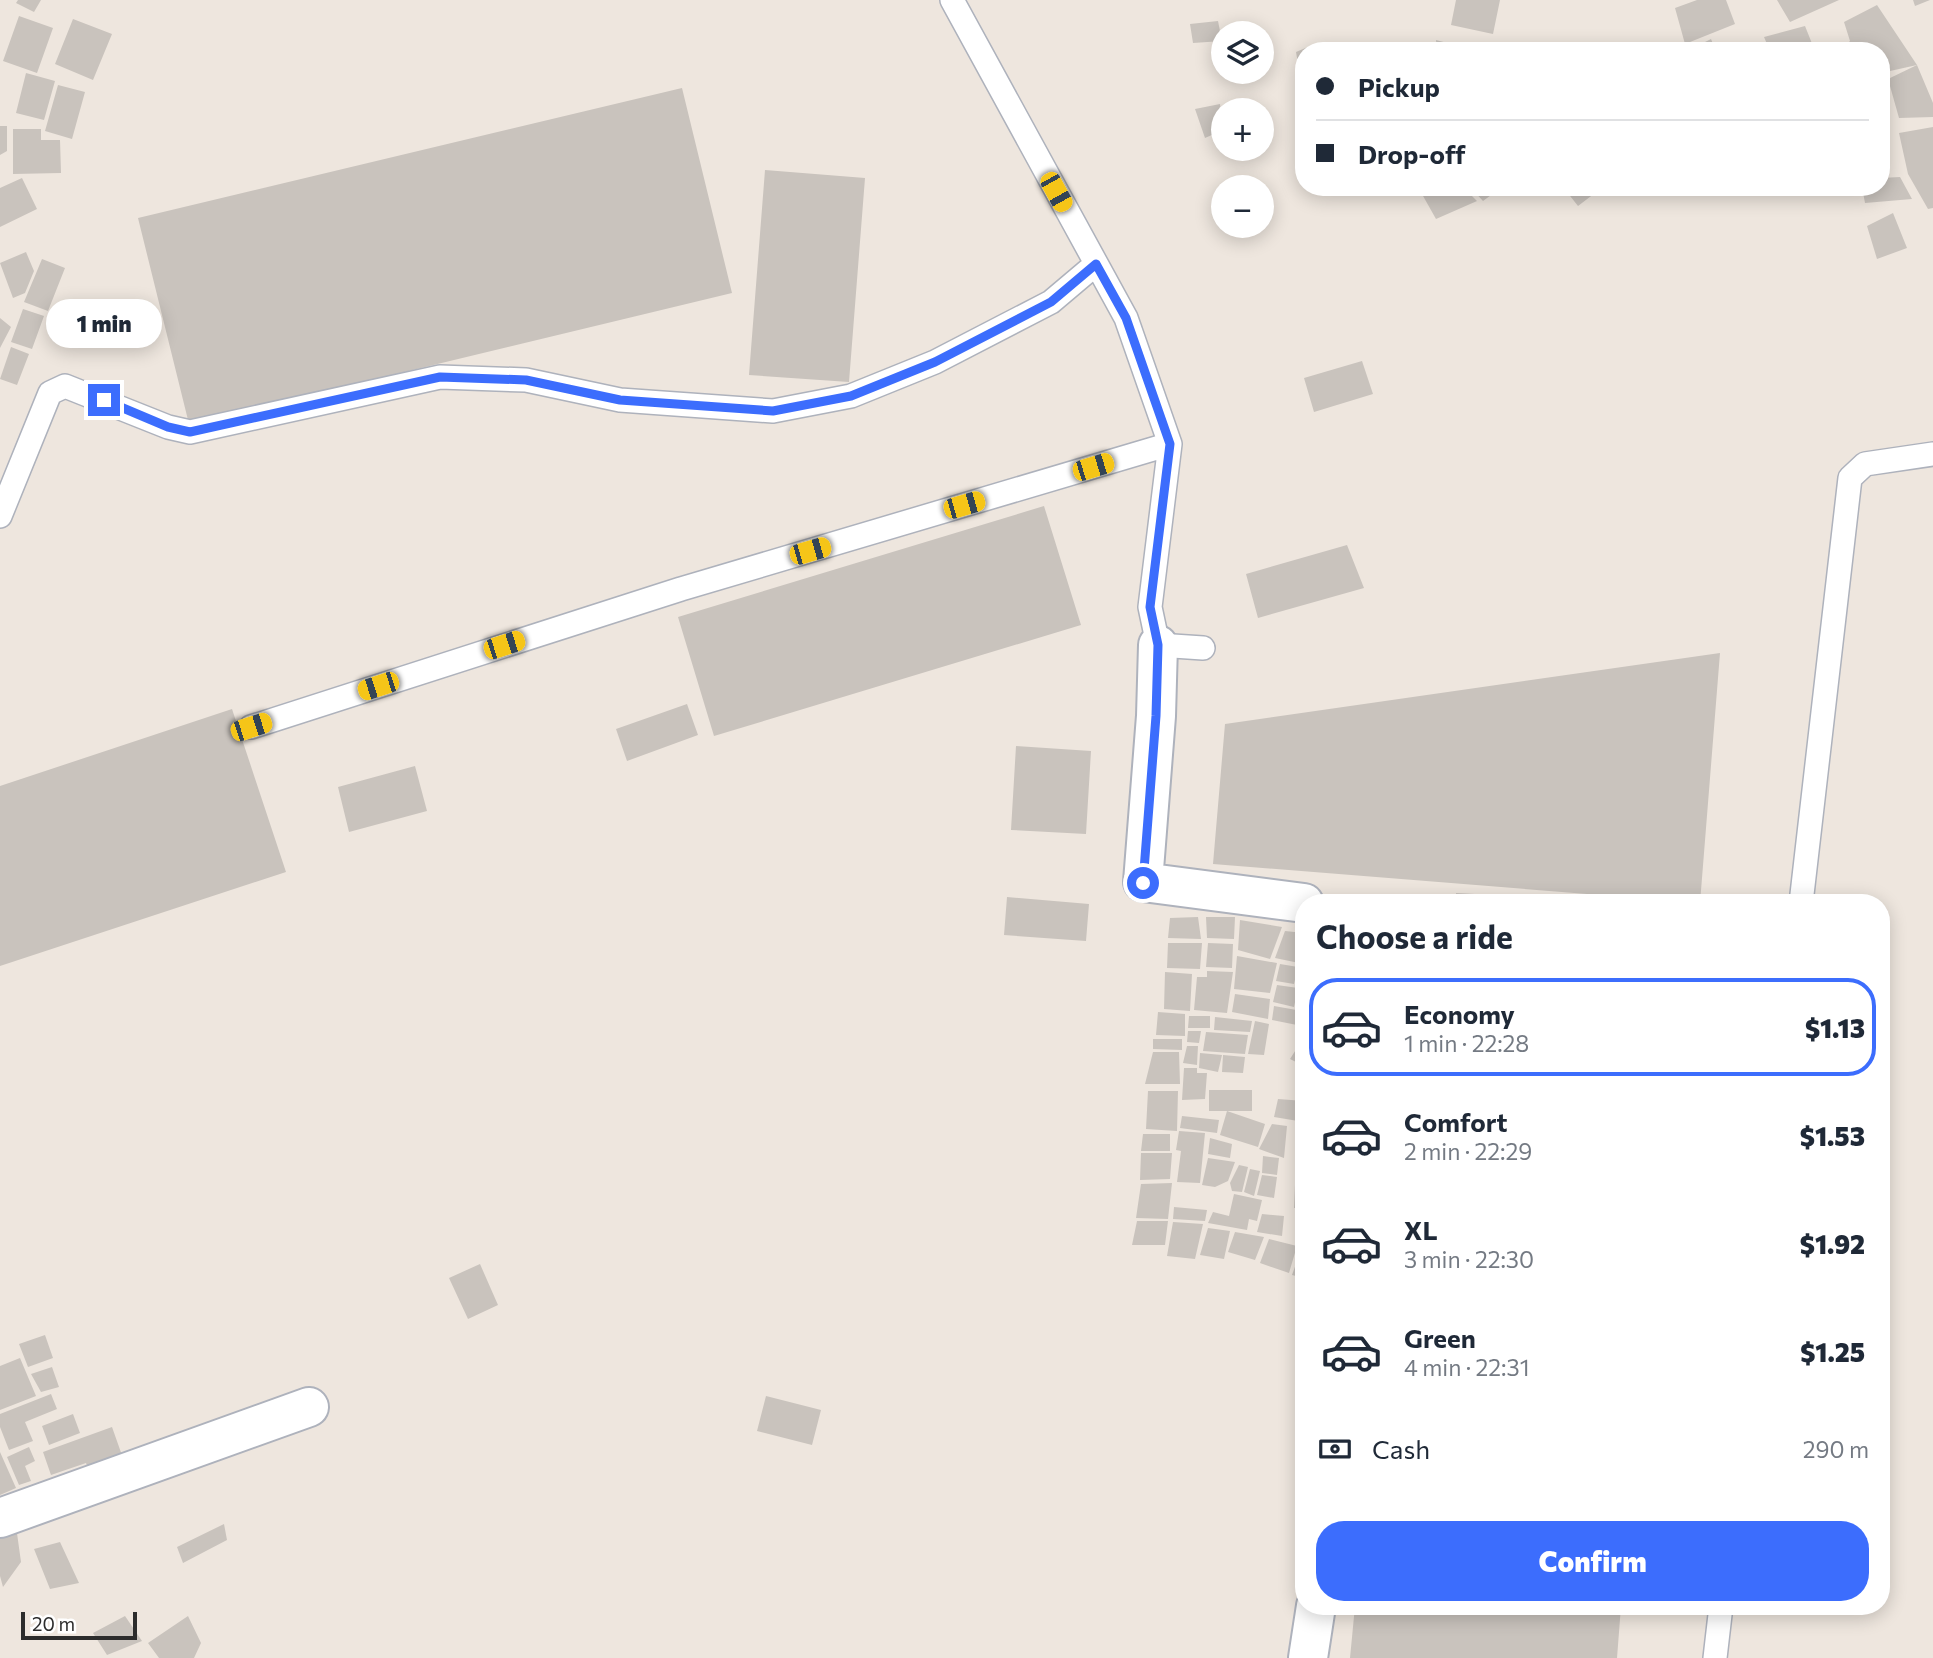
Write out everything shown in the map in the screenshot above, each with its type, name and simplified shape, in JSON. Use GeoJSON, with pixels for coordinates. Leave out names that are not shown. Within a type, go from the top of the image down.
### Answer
{"type":"FeatureCollection","features":[{"type":"Feature","properties":{"kind":"street"},"geometry":{"type":"LineString","coordinates":[[1158,645],[1156,716],[1143,883],[1295,902]]}},
{"type":"Feature","properties":{"kind":"street"},"geometry":{"type":"LineString","coordinates":[[0,1518],[309,1407]]}},
{"type":"Feature","properties":{"kind":"street"},"geometry":{"type":"LineString","coordinates":[[1308,1658],[1315,1615]]}},
{"type":"Feature","properties":{"kind":"lane"},"geometry":{"type":"LineString","coordinates":[[952,0],[1126,318],[1170,444],[1150,607],[1158,645],[1203,648]]}},
{"type":"Feature","properties":{"kind":"lane"},"geometry":{"type":"LineString","coordinates":[[0,516],[50,393],[65,386],[168,427],[190,432],[440,377],[526,380],[620,400],[773,411],[851,396],[935,362],[1051,302],[1096,264]]}},
{"type":"Feature","properties":{"kind":"lane"},"geometry":{"type":"LineString","coordinates":[[251,727],[681,589],[1170,444]]}},
{"type":"Feature","properties":{"kind":"lane"},"geometry":{"type":"LineString","coordinates":[[1802,894],[1850,478],[1865,464],[1933,454]]}},
{"type":"Feature","properties":{"kind":"lane"},"geometry":{"type":"LineString","coordinates":[[1716,1658],[1720,1615]]}},
{"type":"Feature","properties":{"kind":"building"},"geometry":{"type":"Polygon","coordinates":[[[18,0],[41,0],[34,12],[16,3],[18,0]]]}},
{"type":"Feature","properties":{"kind":"building"},"geometry":{"type":"Polygon","coordinates":[[[1456,0],[1500,0],[1493,34],[1451,25],[1456,0]]]}},
{"type":"Feature","properties":{"kind":"building"},"geometry":{"type":"Polygon","coordinates":[[[1697,0],[1726,0],[1735,24],[1684,42],[1675,8],[1697,0]]]}},
{"type":"Feature","properties":{"kind":"building"},"geometry":{"type":"Polygon","coordinates":[[[1777,0],[1839,0],[1790,22],[1777,0]]]}},
{"type":"Feature","properties":{"kind":"building"},"geometry":{"type":"Polygon","coordinates":[[[1913,0],[1930,0],[1915,6],[1913,0]]]}},
{"type":"Feature","properties":{"kind":"building"},"geometry":{"type":"Polygon","coordinates":[[[1877,5],[1917,65],[1890,71],[1890,42],[1849,42],[1844,22],[1877,5]]]}},
{"type":"Feature","properties":{"kind":"building"},"geometry":{"type":"Polygon","coordinates":[[[19,16],[53,28],[37,73],[3,61],[19,16]]]}},
{"type":"Feature","properties":{"kind":"building"},"geometry":{"type":"Polygon","coordinates":[[[73,19],[112,34],[93,80],[55,64],[73,19]]]}},
{"type":"Feature","properties":{"kind":"building"},"geometry":{"type":"Polygon","coordinates":[[[1211,22],[1211,42],[1193,43],[1190,24],[1211,22]]]}},
{"type":"Feature","properties":{"kind":"building"},"geometry":{"type":"Polygon","coordinates":[[[1805,26],[1811,42],[1766,42],[1764,37],[1805,26]]]}},
{"type":"Feature","properties":{"kind":"building"},"geometry":{"type":"Polygon","coordinates":[[[1917,65],[1933,103],[1933,117],[1899,118],[1890,78],[1917,65]]]}},
{"type":"Feature","properties":{"kind":"building"},"geometry":{"type":"Polygon","coordinates":[[[26,73],[55,81],[44,120],[16,113],[26,73]]]}},
{"type":"Feature","properties":{"kind":"building"},"geometry":{"type":"Polygon","coordinates":[[[58,85],[85,92],[72,139],[45,131],[58,85]]]}},
{"type":"Feature","properties":{"kind":"building"},"geometry":{"type":"Polygon","coordinates":[[[682,88],[732,293],[189,424],[138,218],[682,88]]]}},
{"type":"Feature","properties":{"kind":"building"},"geometry":{"type":"Polygon","coordinates":[[[1211,106],[1211,135],[1205,138],[1195,109],[1211,106]]]}},
{"type":"Feature","properties":{"kind":"building"},"geometry":{"type":"Polygon","coordinates":[[[0,126],[7,126],[7,151],[0,155],[0,126]]]}},
{"type":"Feature","properties":{"kind":"building"},"geometry":{"type":"Polygon","coordinates":[[[1933,127],[1933,208],[1928,209],[1908,174],[1899,133],[1933,127]]]}},
{"type":"Feature","properties":{"kind":"building"},"geometry":{"type":"Polygon","coordinates":[[[13,129],[41,129],[41,140],[60,140],[61,173],[13,174],[13,129]]]}},
{"type":"Feature","properties":{"kind":"building"},"geometry":{"type":"Polygon","coordinates":[[[765,170],[865,178],[849,382],[749,375],[765,170]]]}},
{"type":"Feature","properties":{"kind":"building"},"geometry":{"type":"Polygon","coordinates":[[[1900,177],[1912,199],[1865,203],[1864,196],[1890,196],[1890,178],[1900,177]]]}},
{"type":"Feature","properties":{"kind":"building"},"geometry":{"type":"Polygon","coordinates":[[[22,178],[37,209],[0,227],[0,188],[22,178]]]}},
{"type":"Feature","properties":{"kind":"building"},"geometry":{"type":"Polygon","coordinates":[[[1423,196],[1472,196],[1477,201],[1436,219],[1423,196]]]}},
{"type":"Feature","properties":{"kind":"building"},"geometry":{"type":"Polygon","coordinates":[[[1570,196],[1591,196],[1578,206],[1570,196]]]}},
{"type":"Feature","properties":{"kind":"building"},"geometry":{"type":"Polygon","coordinates":[[[1893,213],[1907,248],[1877,259],[1867,226],[1893,213]]]}},
{"type":"Feature","properties":{"kind":"building"},"geometry":{"type":"Polygon","coordinates":[[[26,252],[34,271],[25,293],[13,298],[0,263],[26,252]]]}},
{"type":"Feature","properties":{"kind":"building"},"geometry":{"type":"Polygon","coordinates":[[[42,259],[65,268],[48,311],[24,302],[42,259]]]}},
{"type":"Feature","properties":{"kind":"building"},"geometry":{"type":"Polygon","coordinates":[[[23,309],[44,316],[32,349],[11,342],[23,309]]]}},
{"type":"Feature","properties":{"kind":"building"},"geometry":{"type":"Polygon","coordinates":[[[0,318],[11,327],[0,348],[0,318]]]}},
{"type":"Feature","properties":{"kind":"building"},"geometry":{"type":"Polygon","coordinates":[[[11,347],[29,354],[17,385],[0,379],[11,347]]]}},
{"type":"Feature","properties":{"kind":"building"},"geometry":{"type":"Polygon","coordinates":[[[1362,361],[1373,394],[1314,412],[1304,378],[1362,361]]]}},
{"type":"Feature","properties":{"kind":"building"},"geometry":{"type":"Polygon","coordinates":[[[1044,506],[1081,625],[714,736],[678,617],[1044,506]]]}},
{"type":"Feature","properties":{"kind":"building"},"geometry":{"type":"Polygon","coordinates":[[[1347,545],[1364,588],[1258,618],[1246,574],[1347,545]]]}},
{"type":"Feature","properties":{"kind":"building"},"geometry":{"type":"Polygon","coordinates":[[[1720,653],[1701,894],[1588,894],[1213,864],[1225,724],[1720,653]]]}},
{"type":"Feature","properties":{"kind":"building"},"geometry":{"type":"Polygon","coordinates":[[[687,704],[698,735],[627,761],[616,729],[687,704]]]}},
{"type":"Feature","properties":{"kind":"building"},"geometry":{"type":"Polygon","coordinates":[[[232,709],[286,872],[0,966],[0,786],[232,709]]]}},
{"type":"Feature","properties":{"kind":"building"},"geometry":{"type":"Polygon","coordinates":[[[1016,746],[1091,751],[1086,834],[1011,830],[1016,746]]]}},
{"type":"Feature","properties":{"kind":"building"},"geometry":{"type":"Polygon","coordinates":[[[415,766],[427,811],[349,832],[338,787],[415,766]]]}},
{"type":"Feature","properties":{"kind":"building"},"geometry":{"type":"Polygon","coordinates":[[[1007,897],[1089,904],[1086,941],[1004,935],[1007,897]]]}},
{"type":"Feature","properties":{"kind":"building"},"geometry":{"type":"Polygon","coordinates":[[[1198,917],[1201,939],[1168,938],[1170,918],[1198,917]]]}},
{"type":"Feature","properties":{"kind":"building"},"geometry":{"type":"Polygon","coordinates":[[[1206,917],[1235,917],[1234,939],[1207,938],[1206,917]]]}},
{"type":"Feature","properties":{"kind":"building"},"geometry":{"type":"Polygon","coordinates":[[[1240,920],[1282,927],[1270,959],[1238,950],[1240,920]]]}},
{"type":"Feature","properties":{"kind":"building"},"geometry":{"type":"Polygon","coordinates":[[[1285,931],[1295,932],[1295,962],[1275,958],[1285,931]]]}},
{"type":"Feature","properties":{"kind":"building"},"geometry":{"type":"Polygon","coordinates":[[[1168,943],[1202,943],[1200,969],[1167,968],[1168,943]]]}},
{"type":"Feature","properties":{"kind":"building"},"geometry":{"type":"Polygon","coordinates":[[[1208,943],[1233,944],[1232,968],[1206,967],[1208,943]]]}},
{"type":"Feature","properties":{"kind":"building"},"geometry":{"type":"Polygon","coordinates":[[[1237,956],[1277,963],[1270,993],[1234,989],[1237,956]]]}},
{"type":"Feature","properties":{"kind":"building"},"geometry":{"type":"Polygon","coordinates":[[[1280,964],[1295,966],[1294,984],[1276,981],[1280,964]]]}},
{"type":"Feature","properties":{"kind":"building"},"geometry":{"type":"Polygon","coordinates":[[[1207,971],[1233,972],[1227,1013],[1194,1010],[1197,977],[1207,977],[1207,971]]]}},
{"type":"Feature","properties":{"kind":"building"},"geometry":{"type":"Polygon","coordinates":[[[1165,972],[1192,974],[1190,1011],[1164,1009],[1165,972]]]}},
{"type":"Feature","properties":{"kind":"building"},"geometry":{"type":"Polygon","coordinates":[[[1277,985],[1295,988],[1294,1007],[1273,1002],[1277,985]]]}},
{"type":"Feature","properties":{"kind":"building"},"geometry":{"type":"Polygon","coordinates":[[[1235,994],[1270,999],[1268,1019],[1232,1012],[1235,994]]]}},
{"type":"Feature","properties":{"kind":"building"},"geometry":{"type":"Polygon","coordinates":[[[1274,1006],[1295,1010],[1295,1025],[1272,1020],[1274,1006]]]}},
{"type":"Feature","properties":{"kind":"building"},"geometry":{"type":"Polygon","coordinates":[[[1158,1012],[1185,1014],[1185,1036],[1156,1035],[1158,1012]]]}},
{"type":"Feature","properties":{"kind":"building"},"geometry":{"type":"Polygon","coordinates":[[[1189,1016],[1210,1016],[1210,1028],[1188,1028],[1189,1016]]]}},
{"type":"Feature","properties":{"kind":"building"},"geometry":{"type":"Polygon","coordinates":[[[1215,1017],[1252,1021],[1250,1032],[1214,1030],[1215,1017]]]}},
{"type":"Feature","properties":{"kind":"building"},"geometry":{"type":"Polygon","coordinates":[[[1255,1021],[1269,1024],[1264,1055],[1248,1054],[1255,1021]]]}},
{"type":"Feature","properties":{"kind":"building"},"geometry":{"type":"Polygon","coordinates":[[[1188,1031],[1201,1031],[1199,1043],[1187,1042],[1188,1031]]]}},
{"type":"Feature","properties":{"kind":"building"},"geometry":{"type":"Polygon","coordinates":[[[1206,1032],[1248,1035],[1245,1054],[1203,1051],[1206,1032]]]}},
{"type":"Feature","properties":{"kind":"building"},"geometry":{"type":"Polygon","coordinates":[[[1153,1039],[1182,1039],[1182,1050],[1153,1049],[1153,1039]]]}},
{"type":"Feature","properties":{"kind":"building"},"geometry":{"type":"Polygon","coordinates":[[[1187,1046],[1198,1046],[1197,1065],[1183,1063],[1187,1046]]]}},
{"type":"Feature","properties":{"kind":"building"},"geometry":{"type":"Polygon","coordinates":[[[1153,1052],[1179,1052],[1180,1084],[1145,1084],[1153,1052]]]}},
{"type":"Feature","properties":{"kind":"building"},"geometry":{"type":"Polygon","coordinates":[[[1200,1053],[1222,1055],[1218,1072],[1199,1068],[1200,1053]]]}},
{"type":"Feature","properties":{"kind":"building"},"geometry":{"type":"Polygon","coordinates":[[[1223,1055],[1245,1057],[1243,1073],[1222,1072],[1223,1055]]]}},
{"type":"Feature","properties":{"kind":"building"},"geometry":{"type":"Polygon","coordinates":[[[1184,1068],[1197,1068],[1197,1073],[1207,1073],[1205,1099],[1182,1100],[1184,1068]]]}},
{"type":"Feature","properties":{"kind":"building"},"geometry":{"type":"Polygon","coordinates":[[[1209,1090],[1252,1090],[1252,1111],[1209,1111],[1209,1090]]]}},
{"type":"Feature","properties":{"kind":"building"},"geometry":{"type":"Polygon","coordinates":[[[1148,1091],[1178,1091],[1177,1131],[1146,1129],[1148,1091]]]}},
{"type":"Feature","properties":{"kind":"building"},"geometry":{"type":"Polygon","coordinates":[[[1278,1099],[1295,1100],[1295,1120],[1274,1117],[1278,1099]]]}},
{"type":"Feature","properties":{"kind":"building"},"geometry":{"type":"Polygon","coordinates":[[[1227,1111],[1265,1124],[1258,1147],[1220,1135],[1227,1111]]]}},
{"type":"Feature","properties":{"kind":"building"},"geometry":{"type":"Polygon","coordinates":[[[1182,1116],[1219,1120],[1217,1133],[1180,1128],[1182,1116]]]}},
{"type":"Feature","properties":{"kind":"building"},"geometry":{"type":"Polygon","coordinates":[[[1272,1124],[1287,1126],[1284,1158],[1259,1149],[1272,1124]]]}},
{"type":"Feature","properties":{"kind":"building"},"geometry":{"type":"Polygon","coordinates":[[[1179,1131],[1205,1133],[1200,1183],[1177,1182],[1181,1151],[1176,1150],[1179,1131]]]}},
{"type":"Feature","properties":{"kind":"building"},"geometry":{"type":"Polygon","coordinates":[[[1143,1134],[1170,1134],[1170,1151],[1141,1151],[1143,1134]]]}},
{"type":"Feature","properties":{"kind":"building"},"geometry":{"type":"Polygon","coordinates":[[[1210,1138],[1232,1144],[1230,1158],[1208,1154],[1210,1138]]]}},
{"type":"Feature","properties":{"kind":"building"},"geometry":{"type":"Polygon","coordinates":[[[1141,1153],[1172,1153],[1170,1179],[1140,1180],[1141,1153]]]}},
{"type":"Feature","properties":{"kind":"building"},"geometry":{"type":"Polygon","coordinates":[[[1263,1156],[1279,1158],[1277,1175],[1262,1173],[1263,1156]]]}},
{"type":"Feature","properties":{"kind":"building"},"geometry":{"type":"Polygon","coordinates":[[[1208,1158],[1235,1162],[1228,1181],[1215,1187],[1202,1185],[1208,1158]]]}},
{"type":"Feature","properties":{"kind":"building"},"geometry":{"type":"Polygon","coordinates":[[[1239,1165],[1248,1167],[1242,1192],[1232,1191],[1230,1183],[1239,1165]]]}},
{"type":"Feature","properties":{"kind":"building"},"geometry":{"type":"Polygon","coordinates":[[[1250,1169],[1260,1171],[1254,1196],[1244,1192],[1250,1169]]]}},
{"type":"Feature","properties":{"kind":"building"},"geometry":{"type":"Polygon","coordinates":[[[1262,1175],[1277,1177],[1274,1198],[1257,1195],[1262,1175]]]}},
{"type":"Feature","properties":{"kind":"building"},"geometry":{"type":"Polygon","coordinates":[[[1172,1183],[1168,1219],[1136,1218],[1141,1184],[1172,1183]]]}},
{"type":"Feature","properties":{"kind":"building"},"geometry":{"type":"Polygon","coordinates":[[[1234,1194],[1262,1200],[1257,1221],[1249,1219],[1247,1230],[1208,1223],[1213,1212],[1229,1216],[1234,1194]]]}},
{"type":"Feature","properties":{"kind":"building"},"geometry":{"type":"Polygon","coordinates":[[[1174,1207],[1207,1210],[1205,1221],[1173,1219],[1174,1207]]]}},
{"type":"Feature","properties":{"kind":"building"},"geometry":{"type":"Polygon","coordinates":[[[1262,1214],[1284,1216],[1282,1236],[1257,1232],[1262,1214]]]}},
{"type":"Feature","properties":{"kind":"building"},"geometry":{"type":"Polygon","coordinates":[[[1137,1221],[1168,1221],[1165,1245],[1132,1245],[1137,1221]]]}},
{"type":"Feature","properties":{"kind":"building"},"geometry":{"type":"Polygon","coordinates":[[[1173,1222],[1203,1224],[1195,1259],[1167,1256],[1173,1222]]]}},
{"type":"Feature","properties":{"kind":"building"},"geometry":{"type":"Polygon","coordinates":[[[1208,1228],[1230,1231],[1224,1259],[1200,1255],[1208,1228]]]}},
{"type":"Feature","properties":{"kind":"building"},"geometry":{"type":"Polygon","coordinates":[[[1235,1232],[1264,1237],[1255,1260],[1228,1252],[1235,1232]]]}},
{"type":"Feature","properties":{"kind":"building"},"geometry":{"type":"Polygon","coordinates":[[[1269,1239],[1295,1246],[1289,1273],[1260,1263],[1269,1239]]]}},
{"type":"Feature","properties":{"kind":"building"},"geometry":{"type":"Polygon","coordinates":[[[480,1264],[498,1305],[468,1319],[449,1278],[480,1264]]]}},
{"type":"Feature","properties":{"kind":"building"},"geometry":{"type":"Polygon","coordinates":[[[45,1335],[53,1358],[28,1367],[19,1344],[45,1335]]]}},
{"type":"Feature","properties":{"kind":"building"},"geometry":{"type":"Polygon","coordinates":[[[20,1358],[36,1396],[0,1410],[0,1366],[20,1358]]]}},
{"type":"Feature","properties":{"kind":"building"},"geometry":{"type":"Polygon","coordinates":[[[52,1367],[59,1387],[41,1392],[31,1374],[52,1367]]]}},
{"type":"Feature","properties":{"kind":"building"},"geometry":{"type":"Polygon","coordinates":[[[51,1394],[57,1409],[25,1422],[33,1441],[9,1450],[0,1427],[0,1414],[51,1394]]]}},
{"type":"Feature","properties":{"kind":"building"},"geometry":{"type":"Polygon","coordinates":[[[766,1396],[821,1410],[812,1445],[757,1431],[766,1396]]]}},
{"type":"Feature","properties":{"kind":"building"},"geometry":{"type":"Polygon","coordinates":[[[73,1414],[80,1433],[49,1445],[42,1426],[73,1414]]]}},
{"type":"Feature","properties":{"kind":"building"},"geometry":{"type":"Polygon","coordinates":[[[112,1427],[124,1461],[90,1473],[86,1463],[51,1475],[43,1452],[112,1427]]]}},
{"type":"Feature","properties":{"kind":"building"},"geometry":{"type":"Polygon","coordinates":[[[29,1447],[35,1461],[25,1466],[31,1481],[19,1485],[7,1457],[29,1447]]]}},
{"type":"Feature","properties":{"kind":"building"},"geometry":{"type":"Polygon","coordinates":[[[0,1452],[16,1488],[0,1495],[0,1452]]]}},
{"type":"Feature","properties":{"kind":"building"},"geometry":{"type":"Polygon","coordinates":[[[224,1524],[227,1540],[183,1563],[177,1547],[224,1524]]]}},
{"type":"Feature","properties":{"kind":"building"},"geometry":{"type":"Polygon","coordinates":[[[16,1526],[21,1562],[3,1587],[0,1576],[0,1536],[16,1526]]]}},
{"type":"Feature","properties":{"kind":"building"},"geometry":{"type":"Polygon","coordinates":[[[60,1542],[79,1583],[50,1589],[34,1549],[60,1542]]]}},
{"type":"Feature","properties":{"kind":"building"},"geometry":{"type":"Polygon","coordinates":[[[1354,1615],[1620,1615],[1617,1658],[1350,1658],[1354,1615]]]}},
{"type":"Feature","properties":{"kind":"building"},"geometry":{"type":"Polygon","coordinates":[[[125,1616],[142,1641],[107,1655],[93,1633],[125,1616]]]}},
{"type":"Feature","properties":{"kind":"building"},"geometry":{"type":"Polygon","coordinates":[[[188,1616],[201,1643],[194,1658],[159,1658],[148,1643],[188,1616]]]}},
{"type":"Feature","properties":{"kind":"route"},"geometry":{"type":"LineString","coordinates":[[104,400],[168,427],[190,432],[210,430],[440,377],[526,380],[620,400],[773,411],[851,396],[935,362],[992,329],[1051,302],[1096,264],[1126,318],[1170,444],[1150,607],[1158,645],[1156,716],[1143,883]]}}]}
